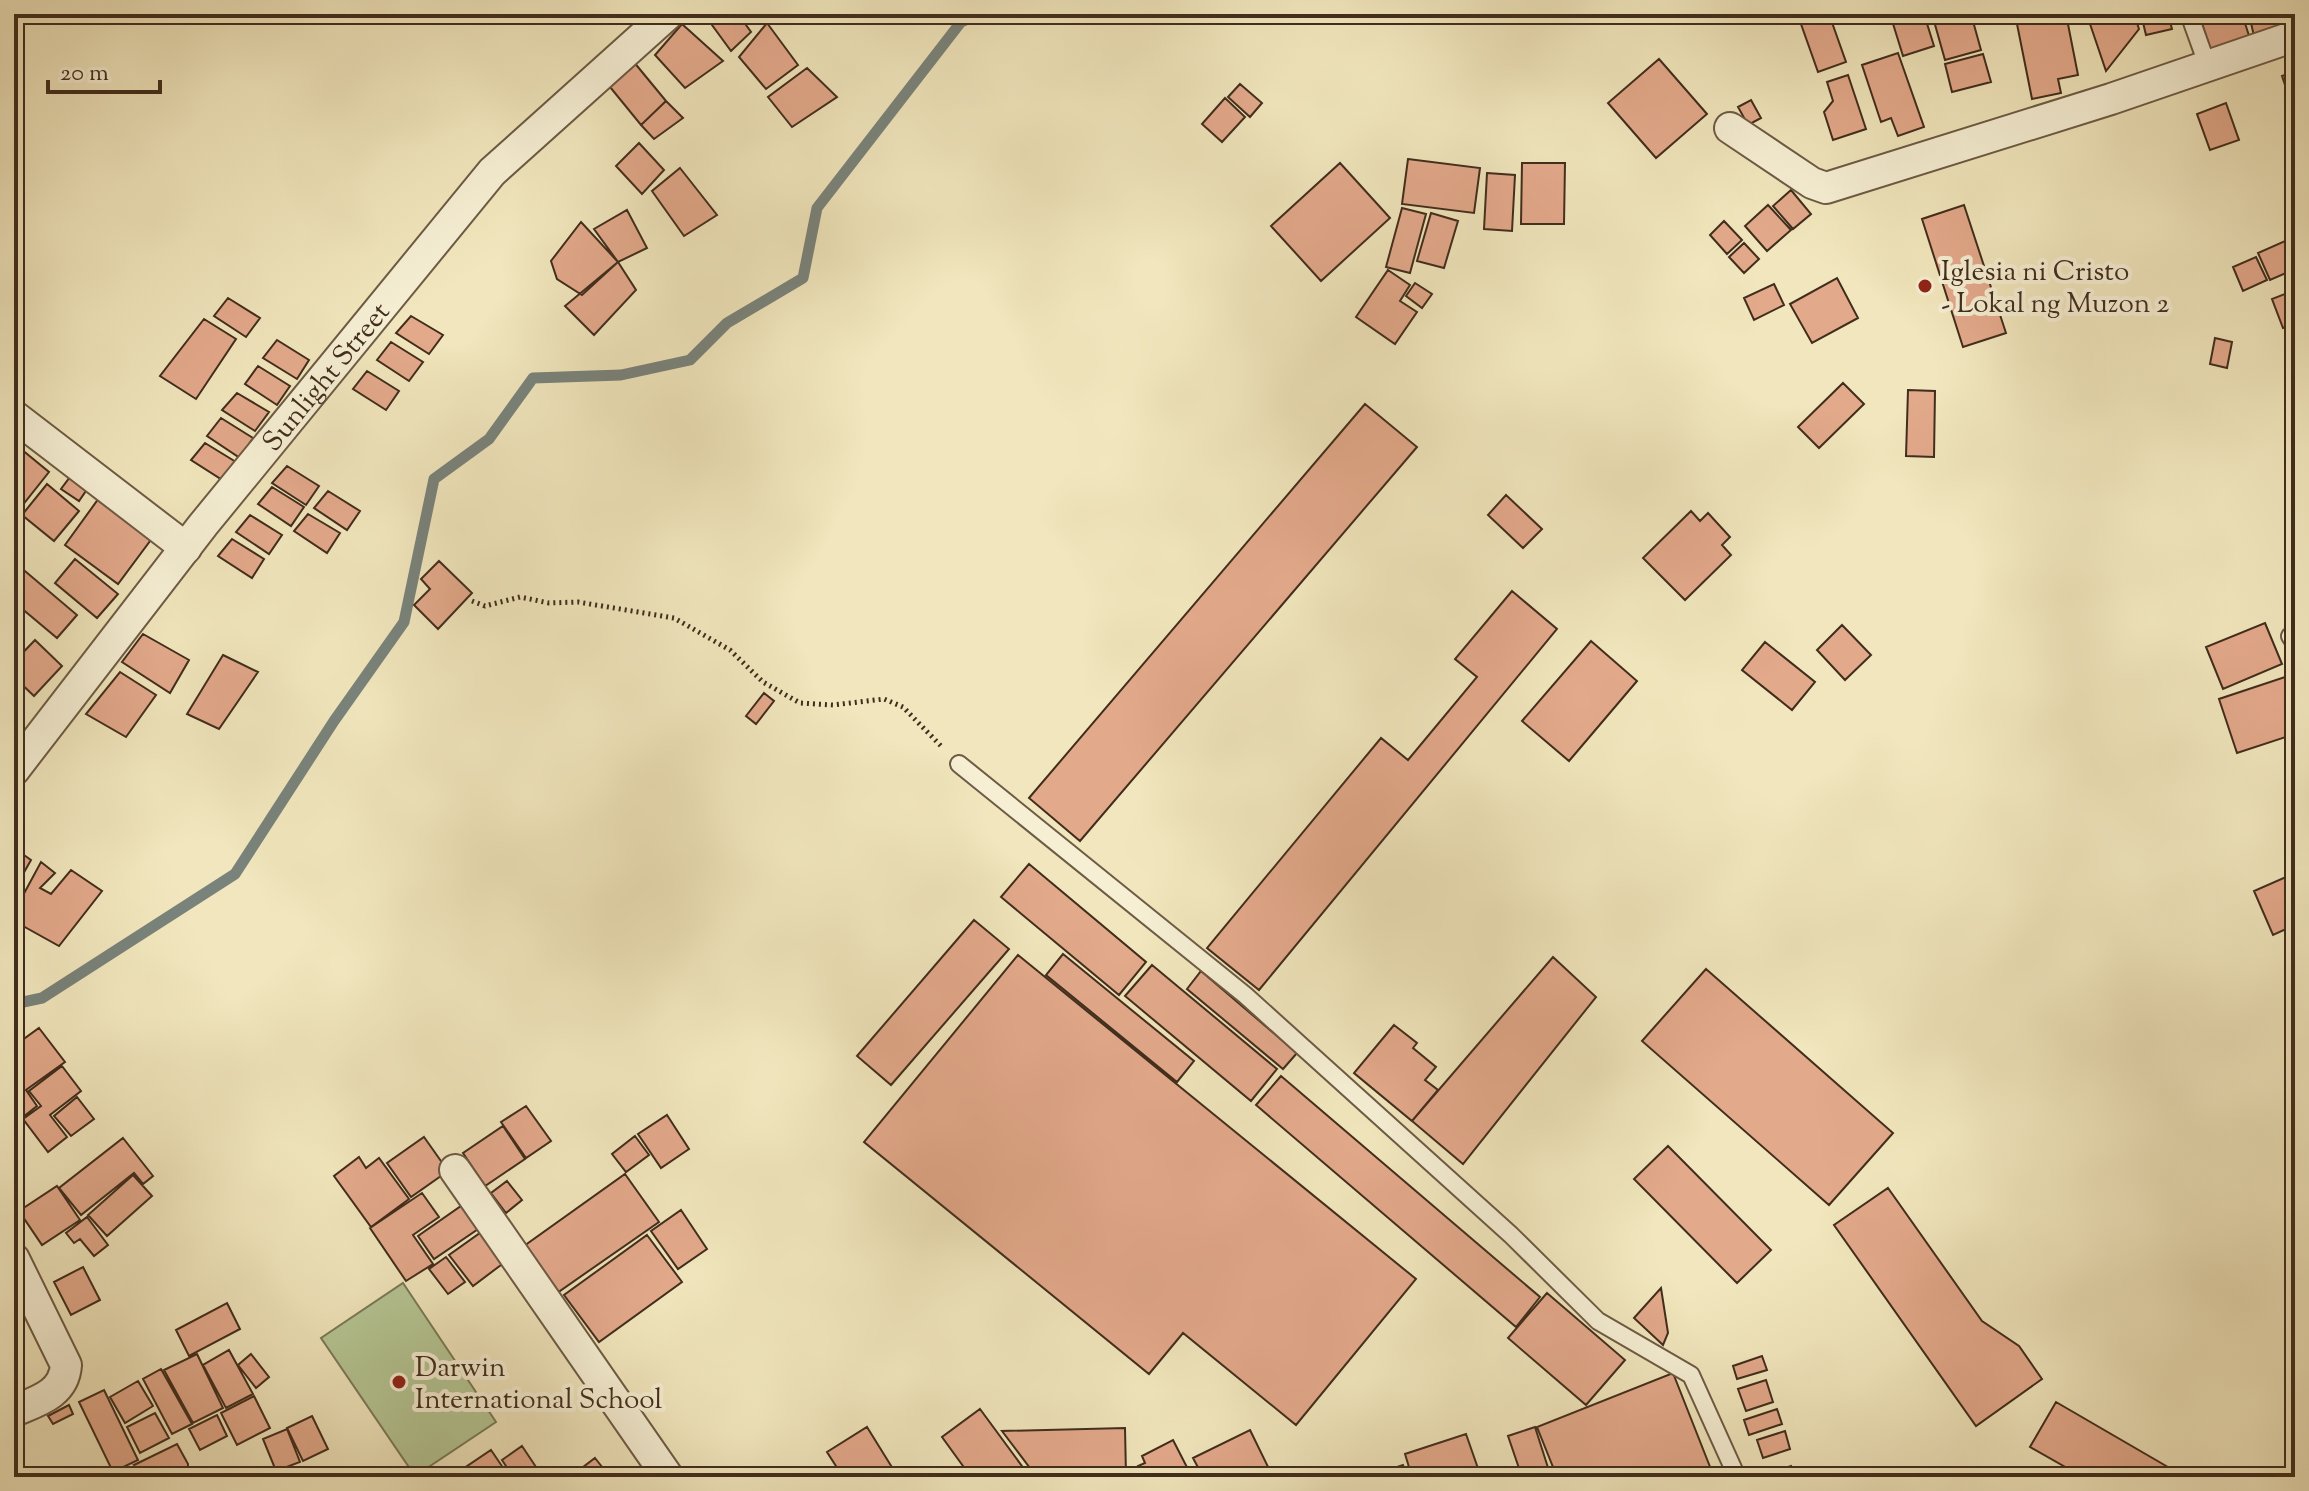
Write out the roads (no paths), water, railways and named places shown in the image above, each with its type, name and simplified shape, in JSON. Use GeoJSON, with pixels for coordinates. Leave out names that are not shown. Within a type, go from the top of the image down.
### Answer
{"type":"FeatureCollection","features":[{"type":"Feature","properties":{"kind":"street","name":"Sunlight Street"},"geometry":{"type":"LineString","coordinates":[[14,770],[186,548],[492,172],[668,14]]}},
{"type":"Feature","properties":{"kind":"street"},"geometry":{"type":"LineString","coordinates":[[1730,128],[1812,183],[1826,188],[2208,67],[2295,36]]}},
{"type":"Feature","properties":{"kind":"street"},"geometry":{"type":"LineString","coordinates":[[14,416],[186,548]]}},
{"type":"Feature","properties":{"kind":"street"},"geometry":{"type":"LineString","coordinates":[[455,1170],[668,1477]]}},
{"type":"Feature","properties":{"kind":"street"},"geometry":{"type":"LineString","coordinates":[[14,1259],[66,1365],[65,1380],[48,1397],[14,1411]]}},
{"type":"Feature","properties":{"kind":"lane"},"geometry":{"type":"LineString","coordinates":[[2189,14],[2208,67]]}},
{"type":"Feature","properties":{"kind":"lane"},"geometry":{"type":"LineString","coordinates":[[959,764],[1245,995],[1511,1235],[1598,1321],[1691,1375],[1737,1477]]}},
{"type":"Feature","properties":{"kind":"waterway"},"geometry":{"type":"LineString","coordinates":[[14,1004],[42,998],[235,874],[334,721],[404,622],[434,479],[489,439],[533,378],[621,375],[690,360],[727,323],[803,278],[817,208],[961,22],[979,14]]}},
{"type":"Feature","properties":{"kind":"place","name":"Iglesia ni Cristo - Lokal ng Muzon 2"},"geometry":{"type":"Point","coordinates":[1925,286]}},
{"type":"Feature","properties":{"kind":"place","name":"Darwin International School"},"geometry":{"type":"Point","coordinates":[399,1382]}}]}
